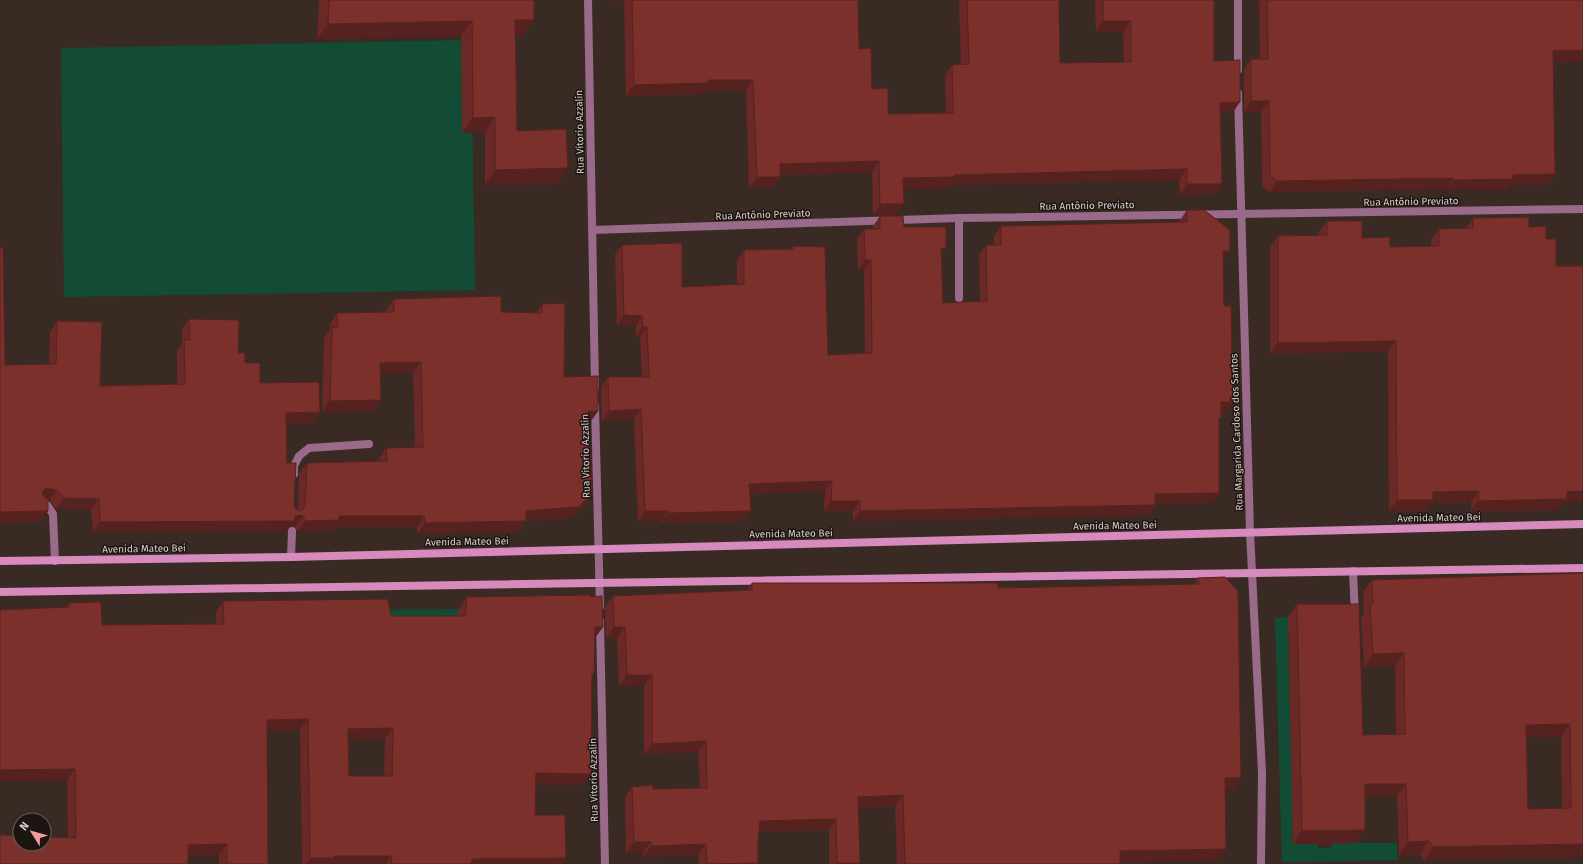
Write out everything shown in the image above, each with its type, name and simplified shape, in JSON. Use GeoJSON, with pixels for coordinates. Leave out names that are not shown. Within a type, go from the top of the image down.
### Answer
{"type":"FeatureCollection","features":[{"type":"Feature","properties":{"kind":"main road","name":"Avenida Mateo Bei"},"geometry":{"type":"LineString","coordinates":[[0,561],[291,557],[1583,524]]}},
{"type":"Feature","properties":{"kind":"main road"},"geometry":{"type":"LineString","coordinates":[[0,592],[1583,568]]}},
{"type":"Feature","properties":{"kind":"street","name":"Rua Vitorio Azzalin"},"geometry":{"type":"LineString","coordinates":[[588,0],[605,864]]}},
{"type":"Feature","properties":{"kind":"street","name":"Rua Margarida Cardoso dos Santos"},"geometry":{"type":"LineString","coordinates":[[1238,0],[1238,84],[1251,573],[1262,773],[1261,864]]}},
{"type":"Feature","properties":{"kind":"street","name":"Rua Antônio Previato"},"geometry":{"type":"LineString","coordinates":[[592,230],[959,218],[1583,209]]}},
{"type":"Feature","properties":{"kind":"street"},"geometry":{"type":"LineString","coordinates":[[959,218],[959,298]]}},
{"type":"Feature","properties":{"kind":"street"},"geometry":{"type":"LineString","coordinates":[[293,480],[294,466],[299,456],[309,448],[369,444]]}},
{"type":"Feature","properties":{"kind":"street"},"geometry":{"type":"LineString","coordinates":[[40,504],[47,505],[54,514],[55,561]]}},
{"type":"Feature","properties":{"kind":"street"},"geometry":{"type":"LineString","coordinates":[[291,557],[292,531]]}},
{"type":"Feature","properties":{"kind":"street"},"geometry":{"type":"LineString","coordinates":[[1353,571],[1356,627]]}},
{"type":"Feature","properties":{"kind":"green space"},"geometry":{"type":"Polygon","coordinates":[[[471,40],[475,290],[64,297],[61,48],[471,40]]]}},
{"type":"Feature","properties":{"kind":"green space"},"geometry":{"type":"Polygon","coordinates":[[[459,609],[460,627],[393,627],[381,610],[459,609]]]}},
{"type":"Feature","properties":{"kind":"green space"},"geometry":{"type":"Polygon","coordinates":[[[1288,617],[1293,844],[1318,844],[1318,848],[1331,848],[1332,843],[1397,843],[1398,860],[1282,862],[1275,618],[1288,617]]]}},
{"type":"Feature","properties":{"kind":"building"},"geometry":{"type":"Polygon","coordinates":[[[329,0],[534,0],[534,20],[515,20],[517,131],[566,129],[568,168],[495,170],[495,117],[473,118],[472,21],[328,24],[329,0]]]}},
{"type":"Feature","properties":{"kind":"building"},"geometry":{"type":"Polygon","coordinates":[[[632,0],[858,0],[859,49],[871,48],[872,89],[888,88],[888,114],[953,113],[952,65],[969,64],[967,0],[1059,0],[1060,63],[1131,62],[1131,21],[1103,21],[1103,0],[1214,0],[1214,61],[1240,60],[1240,102],[1220,103],[1222,184],[1187,184],[1187,169],[955,175],[955,177],[903,178],[904,204],[880,204],[879,161],[780,164],[780,177],[757,177],[753,80],[708,80],[708,83],[634,85],[632,0]]]}},
{"type":"Feature","properties":{"kind":"building"},"geometry":{"type":"Polygon","coordinates":[[[1267,0],[1583,0],[1583,50],[1553,51],[1555,174],[1513,175],[1513,179],[1453,180],[1453,178],[1277,181],[1270,175],[1269,101],[1251,101],[1251,59],[1268,59],[1267,0]]]}},
{"type":"Feature","properties":{"kind":"building"},"geometry":{"type":"Polygon","coordinates":[[[1187,210],[1204,210],[1230,230],[1230,251],[1223,251],[1224,306],[1231,306],[1233,402],[1221,402],[1221,418],[1219,418],[1219,493],[1155,494],[1155,505],[860,511],[860,501],[831,501],[832,481],[749,484],[751,511],[668,513],[668,511],[645,511],[641,409],[609,411],[608,377],[649,377],[647,327],[643,327],[642,316],[624,315],[622,245],[682,243],[682,287],[744,284],[744,250],[793,249],[793,246],[825,247],[828,355],[872,353],[871,260],[865,260],[864,229],[880,229],[880,216],[903,216],[904,227],[946,227],[946,248],[941,248],[943,303],[987,301],[986,245],[1001,245],[1001,226],[1187,222],[1187,210]]]}},
{"type":"Feature","properties":{"kind":"building"},"geometry":{"type":"Polygon","coordinates":[[[1529,217],[1529,227],[1546,226],[1546,239],[1556,239],[1556,266],[1583,266],[1583,491],[1567,492],[1567,499],[1478,501],[1479,491],[1433,492],[1433,500],[1397,500],[1396,341],[1278,343],[1278,236],[1327,235],[1327,221],[1362,221],[1362,238],[1390,237],[1390,247],[1439,246],[1439,229],[1473,228],[1473,218],[1529,217]]]}},
{"type":"Feature","properties":{"kind":"building"},"geometry":{"type":"Polygon","coordinates":[[[0,247],[3,247],[5,365],[56,364],[57,321],[102,322],[100,386],[185,384],[184,340],[190,340],[189,319],[239,320],[238,353],[245,353],[245,363],[260,363],[260,383],[319,382],[320,412],[286,413],[287,463],[296,463],[294,505],[299,511],[305,506],[307,463],[387,461],[386,448],[423,447],[421,362],[380,363],[381,400],[330,401],[332,327],[338,327],[337,313],[394,312],[394,299],[501,296],[501,312],[542,313],[542,304],[565,303],[564,377],[598,376],[598,411],[588,411],[592,494],[578,507],[526,511],[526,521],[425,523],[424,516],[339,516],[339,520],[305,521],[303,516],[299,515],[295,517],[294,521],[100,522],[99,499],[64,498],[57,490],[46,488],[42,493],[44,497],[48,499],[48,511],[0,512],[0,247]]]}},
{"type":"Feature","properties":{"kind":"building"},"geometry":{"type":"Polygon","coordinates":[[[1583,573],[1583,844],[1433,847],[1429,841],[1408,842],[1406,784],[1365,784],[1365,830],[1302,831],[1297,604],[1359,604],[1363,735],[1405,734],[1404,653],[1373,654],[1370,604],[1373,604],[1372,580],[1583,573]],[[1570,724],[1526,725],[1528,809],[1571,808],[1570,724]]]}},
{"type":"Feature","properties":{"kind":"building"},"geometry":{"type":"Polygon","coordinates":[[[1225,577],[1238,591],[1241,778],[1225,778],[1226,849],[1120,851],[1120,864],[905,864],[903,795],[858,797],[860,863],[837,863],[836,819],[760,821],[758,863],[707,864],[706,844],[651,846],[651,842],[634,842],[632,787],[653,785],[653,789],[707,788],[706,741],[652,744],[652,675],[627,675],[625,627],[614,627],[613,596],[752,590],[752,583],[998,583],[998,588],[1199,584],[1198,578],[1225,577]]]}},
{"type":"Feature","properties":{"kind":"building"},"geometry":{"type":"Polygon","coordinates":[[[602,596],[603,627],[595,627],[594,674],[592,674],[591,774],[536,773],[535,815],[565,815],[566,858],[472,859],[471,864],[392,864],[391,856],[334,856],[334,858],[310,858],[308,719],[267,720],[268,864],[227,864],[227,844],[188,845],[188,864],[0,864],[0,835],[12,836],[12,852],[52,852],[52,837],[76,838],[75,769],[0,770],[0,610],[69,607],[69,603],[101,602],[102,625],[224,624],[223,601],[388,599],[391,616],[465,616],[467,597],[602,596]],[[393,728],[348,729],[349,776],[392,776],[393,728]]]}}]}
